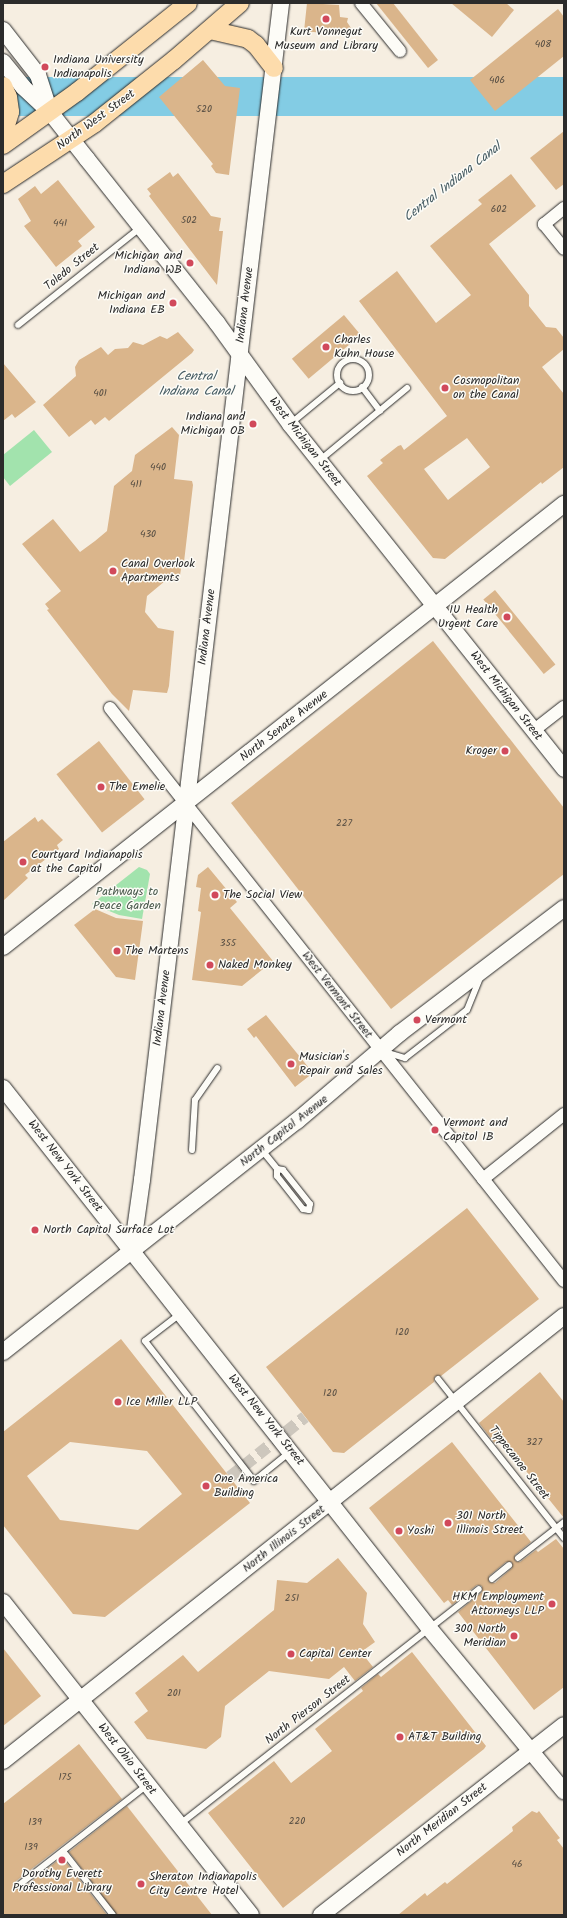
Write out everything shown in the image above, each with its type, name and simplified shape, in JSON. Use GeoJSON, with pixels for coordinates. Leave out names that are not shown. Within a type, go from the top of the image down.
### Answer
{"type":"FeatureCollection","features":[{"type":"Feature","properties":{"kind":"main road"},"geometry":{"type":"LineString","coordinates":[[3,145],[50,112],[188,3]]}},
{"type":"Feature","properties":{"kind":"main road","name":"North West Street"},"geometry":{"type":"LineString","coordinates":[[3,184],[71,139],[133,94],[240,3]]}},
{"type":"Feature","properties":{"kind":"main road","name":"Indiana Avenue"},"geometry":{"type":"LineString","coordinates":[[132,1250],[187,803],[281,3]]}},
{"type":"Feature","properties":{"kind":"main road","name":"West Michigan Street"},"geometry":{"type":"LineString","coordinates":[[3,30],[38,75],[50,112]]}},
{"type":"Feature","properties":{"kind":"main road"},"geometry":{"type":"LineString","coordinates":[[210,30],[248,39],[256,45],[274,68]]}},
{"type":"Feature","properties":{"kind":"main road","name":"West Michigan Street"},"geometry":{"type":"LineString","coordinates":[[3,62],[23,87],[50,112],[223,332],[290,424],[564,769]]}},
{"type":"Feature","properties":{"kind":"main road"},"geometry":{"type":"LineString","coordinates":[[3,86],[8,97],[10,112],[3,136]]}},
{"type":"Feature","properties":{"kind":"main road","name":"North Senate Avenue"},"geometry":{"type":"LineString","coordinates":[[3,947],[564,504]]}},
{"type":"Feature","properties":{"kind":"main road","name":"North Capitol Avenue"},"geometry":{"type":"LineString","coordinates":[[3,1352],[261,1149],[452,993],[482,972],[564,908]]}},
{"type":"Feature","properties":{"kind":"main road","name":"West New York Street"},"geometry":{"type":"LineString","coordinates":[[3,1088],[291,1451],[429,1628],[564,1791]]}},
{"type":"Feature","properties":{"kind":"main road","name":"North Illinois Street"},"geometry":{"type":"LineString","coordinates":[[3,1761],[564,1316]]}},
{"type":"Feature","properties":{"kind":"main road","name":"West Ohio Street"},"geometry":{"type":"LineString","coordinates":[[3,1602],[251,1915]]}},
{"type":"Feature","properties":{"kind":"main road","name":"North Meridian Street"},"geometry":{"type":"LineString","coordinates":[[321,1915],[564,1725]]}},
{"type":"Feature","properties":{"kind":"street"},"geometry":{"type":"LineString","coordinates":[[361,3],[400,51]]}},
{"type":"Feature","properties":{"kind":"street"},"geometry":{"type":"LineString","coordinates":[[564,208],[544,224],[564,249]]}},
{"type":"Feature","properties":{"kind":"street"},"geometry":{"type":"LineString","coordinates":[[534,731],[564,707]]}},
{"type":"Feature","properties":{"kind":"street","name":"West Vermont Street"},"geometry":{"type":"LineString","coordinates":[[110,708],[187,803],[564,1281]]}},
{"type":"Feature","properties":{"kind":"street"},"geometry":{"type":"LineString","coordinates":[[483,1178],[564,1114]]}},
{"type":"Feature","properties":{"kind":"lane","name":"Toledo Street"},"geometry":{"type":"LineString","coordinates":[[18,325],[141,227]]}},
{"type":"Feature","properties":{"kind":"lane"},"geometry":{"type":"LineString","coordinates":[[354,359],[363,363],[368,372],[367,382],[362,387],[348,390],[340,383],[338,369],[345,361],[354,359]]}},
{"type":"Feature","properties":{"kind":"lane"},"geometry":{"type":"LineString","coordinates":[[290,424],[340,383]]}},
{"type":"Feature","properties":{"kind":"lane"},"geometry":{"type":"LineString","coordinates":[[362,387],[380,410]]}},
{"type":"Feature","properties":{"kind":"lane"},"geometry":{"type":"LineString","coordinates":[[320,461],[407,388]]}},
{"type":"Feature","properties":{"kind":"lane"},"geometry":{"type":"LineString","coordinates":[[381,1050],[405,1058],[423,1045],[467,1010],[482,972]]}},
{"type":"Feature","properties":{"kind":"lane"},"geometry":{"type":"LineString","coordinates":[[192,1150],[195,1100],[217,1068]]}},
{"type":"Feature","properties":{"kind":"lane"},"geometry":{"type":"LineString","coordinates":[[261,1149],[277,1169],[277,1176],[303,1210],[309,1210],[310,1204],[283,1170],[277,1169]]}},
{"type":"Feature","properties":{"kind":"lane"},"geometry":{"type":"LineString","coordinates":[[181,1313],[145,1341],[254,1481],[291,1451]]}},
{"type":"Feature","properties":{"kind":"lane","name":"Tippecanoe Street"},"geometry":{"type":"LineString","coordinates":[[438,1379],[564,1538]]}},
{"type":"Feature","properties":{"kind":"lane"},"geometry":{"type":"LineString","coordinates":[[518,1558],[564,1522]]}},
{"type":"Feature","properties":{"kind":"lane"},"geometry":{"type":"LineString","coordinates":[[492,1579],[509,1565]]}},
{"type":"Feature","properties":{"kind":"lane","name":"North Pierson Street"},"geometry":{"type":"LineString","coordinates":[[180,1824],[469,1597]]}},
{"type":"Feature","properties":{"kind":"lane"},"geometry":{"type":"LineString","coordinates":[[19,1885],[147,1785]]}},
{"type":"Feature","properties":{"kind":"lane"},"geometry":{"type":"LineString","coordinates":[[63,1851],[113,1915]]}},
{"type":"Feature","properties":{"kind":"green space"},"geometry":{"type":"Polygon","coordinates":[[[34,430],[52,452],[10,486],[3,477],[3,455],[34,430]]]}},
{"type":"Feature","properties":{"kind":"green space","name":"Pathways to Peace Garden"},"geometry":{"type":"Polygon","coordinates":[[[139,867],[147,870],[150,874],[142,919],[119,915],[92,904],[139,867]]]}},
{"type":"Feature","properties":{"kind":"water"},"geometry":{"type":"Polygon","coordinates":[[[3,77],[564,77],[564,116],[3,116],[3,77]]]}},
{"type":"Feature","properties":{"kind":"pier"},"geometry":{"type":"Polygon","coordinates":[[[272,304],[267,333],[268,351],[207,399],[212,364],[207,354],[272,304]]]}},
{"type":"Feature","properties":{"kind":"building","name":"Kurt Vonnegut Museum and Library"},"geometry":{"type":"Polygon","coordinates":[[[307,3],[339,5],[340,17],[348,18],[347,22],[351,28],[342,35],[304,31],[307,3]]]}},
{"type":"Feature","properties":{"kind":"building"},"geometry":{"type":"Polygon","coordinates":[[[376,3],[393,3],[438,60],[428,68],[376,3]]]}},
{"type":"Feature","properties":{"kind":"building"},"geometry":{"type":"Polygon","coordinates":[[[451,3],[506,3],[514,10],[492,37],[451,3]]]}},
{"type":"Feature","properties":{"kind":"building"},"geometry":{"type":"Polygon","coordinates":[[[558,9],[564,17],[564,56],[495,111],[470,80],[558,9]]]}},
{"type":"Feature","properties":{"kind":"building"},"geometry":{"type":"Polygon","coordinates":[[[203,60],[225,86],[240,88],[229,175],[216,173],[211,166],[213,164],[159,97],[203,60]]]}},
{"type":"Feature","properties":{"kind":"building"},"geometry":{"type":"Polygon","coordinates":[[[564,131],[564,184],[556,190],[530,158],[564,131]]]}},
{"type":"Feature","properties":{"kind":"building"},"geometry":{"type":"Polygon","coordinates":[[[170,172],[173,177],[178,173],[211,216],[221,218],[219,231],[223,231],[217,285],[149,196],[151,194],[147,189],[170,172]]]}},
{"type":"Feature","properties":{"kind":"building","name":"Cosmopolitan on the Canal"},"geometry":{"type":"Polygon","coordinates":[[[511,174],[536,206],[489,244],[529,295],[529,306],[546,327],[556,328],[564,338],[564,349],[542,367],[564,394],[564,467],[542,484],[541,482],[445,559],[433,558],[367,476],[383,463],[380,460],[398,446],[401,445],[404,450],[447,416],[359,301],[397,271],[436,323],[471,295],[430,246],[482,204],[478,200],[511,174]],[[467,438],[424,469],[448,500],[490,467],[467,438]]]}},
{"type":"Feature","properties":{"kind":"building"},"geometry":{"type":"Polygon","coordinates":[[[58,180],[95,227],[78,241],[82,246],[56,267],[24,226],[31,221],[18,199],[35,186],[41,194],[58,180]]]}},
{"type":"Feature","properties":{"kind":"building","name":"Charles Kuhn House"},"geometry":{"type":"Polygon","coordinates":[[[344,315],[361,335],[309,379],[292,359],[344,315]]]}},
{"type":"Feature","properties":{"kind":"building"},"geometry":{"type":"Polygon","coordinates":[[[178,332],[194,350],[192,353],[109,421],[105,417],[95,425],[91,420],[69,437],[43,405],[76,376],[75,367],[79,360],[101,347],[108,355],[115,349],[128,348],[133,342],[143,345],[160,336],[167,339],[178,332]]]}},
{"type":"Feature","properties":{"kind":"building"},"geometry":{"type":"Polygon","coordinates":[[[3,363],[36,402],[15,418],[12,414],[3,421],[3,363]]]}},
{"type":"Feature","properties":{"kind":"building","name":"Canal Overlook Apartments"},"geometry":{"type":"Polygon","coordinates":[[[172,427],[179,435],[174,479],[192,481],[193,485],[184,562],[182,562],[179,582],[165,581],[147,596],[145,612],[158,628],[174,631],[169,686],[167,693],[133,690],[129,711],[112,694],[47,610],[49,609],[45,604],[61,591],[22,544],[53,519],[80,552],[95,541],[107,531],[114,486],[132,471],[135,455],[172,427]]]}},
{"type":"Feature","properties":{"kind":"building","name":"IU Health Urgent Care"},"geometry":{"type":"Polygon","coordinates":[[[495,590],[555,665],[544,674],[483,599],[495,590]]]}},
{"type":"Feature","properties":{"kind":"building"},"geometry":{"type":"Polygon","coordinates":[[[433,641],[564,808],[564,874],[391,1009],[231,803],[433,641]]]}},
{"type":"Feature","properties":{"kind":"building","name":"The Emelie"},"geometry":{"type":"Polygon","coordinates":[[[99,741],[145,799],[102,833],[56,774],[99,741]]]}},
{"type":"Feature","properties":{"kind":"building","name":"Courtyard Indianapolis at the Capitol"},"geometry":{"type":"Polygon","coordinates":[[[35,817],[38,822],[42,819],[63,840],[57,845],[59,849],[25,875],[28,878],[3,901],[3,842],[35,817]]]}},
{"type":"Feature","properties":{"kind":"building"},"geometry":{"type":"Polygon","coordinates":[[[208,867],[237,902],[230,908],[273,961],[242,986],[192,980],[201,912],[198,911],[201,888],[196,887],[198,875],[208,867]]]}},
{"type":"Feature","properties":{"kind":"building","name":"The Martens"},"geometry":{"type":"Polygon","coordinates":[[[95,909],[116,918],[143,921],[135,980],[116,977],[74,925],[95,909]]]}},
{"type":"Feature","properties":{"kind":"building"},"geometry":{"type":"Polygon","coordinates":[[[266,1015],[313,1073],[295,1087],[256,1036],[254,1038],[247,1029],[266,1015]]]}},
{"type":"Feature","properties":{"kind":"building"},"geometry":{"type":"Polygon","coordinates":[[[467,1208],[539,1299],[441,1376],[435,1376],[434,1382],[344,1453],[333,1452],[266,1367],[467,1208]]]}},
{"type":"Feature","properties":{"kind":"building","name":"One America Building"},"geometry":{"type":"Polygon","coordinates":[[[121,1339],[250,1503],[105,1617],[73,1614],[3,1525],[3,1432],[121,1339]],[[70,1442],[27,1476],[60,1520],[138,1530],[182,1494],[147,1451],[70,1442]]]}},
{"type":"Feature","properties":{"kind":"building"},"geometry":{"type":"Polygon","coordinates":[[[540,1372],[564,1402],[564,1518],[502,1441],[496,1445],[479,1423],[540,1372]]]}},
{"type":"Feature","properties":{"kind":"building"},"geometry":{"type":"Polygon","coordinates":[[[452,1442],[531,1542],[515,1555],[515,1561],[520,1562],[536,1550],[538,1552],[556,1539],[564,1549],[564,1687],[534,1710],[458,1612],[482,1592],[482,1586],[477,1585],[452,1605],[448,1600],[444,1603],[369,1508],[452,1442]],[[506,1562],[489,1576],[489,1582],[495,1583],[512,1568],[512,1562],[506,1562]]]}},
{"type":"Feature","properties":{"kind":"building","name":"Capital Center"},"geometry":{"type":"Polygon","coordinates":[[[338,1558],[367,1593],[363,1624],[375,1642],[361,1652],[373,1667],[355,1681],[344,1667],[329,1679],[269,1671],[225,1706],[221,1737],[206,1749],[147,1739],[134,1722],[148,1711],[135,1693],[183,1655],[198,1672],[274,1610],[277,1580],[307,1583],[338,1558]]]}},
{"type":"Feature","properties":{"kind":"building"},"geometry":{"type":"Polygon","coordinates":[[[3,1648],[41,1696],[3,1726],[3,1648]]]}},
{"type":"Feature","properties":{"kind":"building"},"geometry":{"type":"Polygon","coordinates":[[[412,1652],[486,1746],[283,1908],[208,1813],[274,1761],[291,1783],[332,1751],[315,1729],[363,1691],[361,1688],[378,1674],[381,1677],[412,1652]]]}},
{"type":"Feature","properties":{"kind":"building"},"geometry":{"type":"Polygon","coordinates":[[[79,1744],[122,1799],[16,1881],[15,1886],[18,1889],[22,1889],[62,1857],[107,1915],[3,1915],[3,1804],[79,1744]]]}},
{"type":"Feature","properties":{"kind":"building","name":"Sheraton Indianapolis City Centre Hotel"},"geometry":{"type":"Polygon","coordinates":[[[127,1806],[212,1915],[117,1915],[69,1852],[127,1806]]]}},
{"type":"Feature","properties":{"kind":"building"},"geometry":{"type":"Polygon","coordinates":[[[532,1811],[537,1813],[539,1811],[560,1838],[557,1840],[564,1849],[564,1915],[398,1915],[425,1893],[427,1896],[445,1882],[447,1884],[513,1831],[512,1827],[532,1811]]]}},
{"type":"Feature","properties":{"kind":"tunnel"},"geometry":{"type":"LineString","coordinates":[[230,1477],[305,1417]]}},
{"type":"Feature","properties":{"kind":"place","name":"Kurt Vonnegut Museum and Library"},"geometry":{"type":"Point","coordinates":[326,19]}},
{"type":"Feature","properties":{"kind":"place","name":"Indiana University Indianapolis"},"geometry":{"type":"Point","coordinates":[45,67]}},
{"type":"Feature","properties":{"kind":"place","name":"Michigan and Indiana WB"},"geometry":{"type":"Point","coordinates":[190,263]}},
{"type":"Feature","properties":{"kind":"place","name":"Michigan and Indiana EB"},"geometry":{"type":"Point","coordinates":[173,303]}},
{"type":"Feature","properties":{"kind":"place","name":"Charles Kuhn House"},"geometry":{"type":"Point","coordinates":[326,347]}},
{"type":"Feature","properties":{"kind":"place","name":"Cosmopolitan on the Canal"},"geometry":{"type":"Point","coordinates":[445,388]}},
{"type":"Feature","properties":{"kind":"place","name":"Indiana and Michigan OB"},"geometry":{"type":"Point","coordinates":[253,424]}},
{"type":"Feature","properties":{"kind":"place","name":"Canal Overlook Apartments"},"geometry":{"type":"Point","coordinates":[113,571]}},
{"type":"Feature","properties":{"kind":"place","name":"IU Health Urgent Care"},"geometry":{"type":"Point","coordinates":[507,617]}},
{"type":"Feature","properties":{"kind":"place","name":"Kroger"},"geometry":{"type":"Point","coordinates":[505,751]}},
{"type":"Feature","properties":{"kind":"place","name":"The Emelie"},"geometry":{"type":"Point","coordinates":[101,787]}},
{"type":"Feature","properties":{"kind":"place","name":"Courtyard Indianapolis at the Capitol"},"geometry":{"type":"Point","coordinates":[23,862]}},
{"type":"Feature","properties":{"kind":"place","name":"The Social View"},"geometry":{"type":"Point","coordinates":[215,895]}},
{"type":"Feature","properties":{"kind":"place","name":"The Martens"},"geometry":{"type":"Point","coordinates":[117,951]}},
{"type":"Feature","properties":{"kind":"place","name":"Naked Monkey"},"geometry":{"type":"Point","coordinates":[210,965]}},
{"type":"Feature","properties":{"kind":"place","name":"Vermont"},"geometry":{"type":"Point","coordinates":[417,1020]}},
{"type":"Feature","properties":{"kind":"place","name":"Musician's Repair and Sales"},"geometry":{"type":"Point","coordinates":[291,1064]}},
{"type":"Feature","properties":{"kind":"place","name":"Vermont and Capitol IB"},"geometry":{"type":"Point","coordinates":[435,1130]}},
{"type":"Feature","properties":{"kind":"place","name":"North Capitol Surface Lot"},"geometry":{"type":"Point","coordinates":[35,1230]}},
{"type":"Feature","properties":{"kind":"place","name":"Ice Miller LLP"},"geometry":{"type":"Point","coordinates":[118,1402]}},
{"type":"Feature","properties":{"kind":"place","name":"One America Building"},"geometry":{"type":"Point","coordinates":[206,1486]}},
{"type":"Feature","properties":{"kind":"place","name":"301 North Illinois Street"},"geometry":{"type":"Point","coordinates":[448,1523]}},
{"type":"Feature","properties":{"kind":"place","name":"Yoshi"},"geometry":{"type":"Point","coordinates":[399,1531]}},
{"type":"Feature","properties":{"kind":"place","name":"HKM Employment Attorneys LLP"},"geometry":{"type":"Point","coordinates":[552,1604]}},
{"type":"Feature","properties":{"kind":"place","name":"300 North Meridian"},"geometry":{"type":"Point","coordinates":[514,1636]}},
{"type":"Feature","properties":{"kind":"place","name":"Capital Center"},"geometry":{"type":"Point","coordinates":[291,1654]}},
{"type":"Feature","properties":{"kind":"place","name":"AT&T Building"},"geometry":{"type":"Point","coordinates":[400,1737]}},
{"type":"Feature","properties":{"kind":"place","name":"Dorothy Everett Professional Library"},"geometry":{"type":"Point","coordinates":[62,1860]}},
{"type":"Feature","properties":{"kind":"place","name":"Sheraton Indianapolis City Centre Hotel"},"geometry":{"type":"Point","coordinates":[141,1884]}},
{"type":"Feature","properties":{"kind":"water label","name":"Central Indiana Canal"},"geometry":{"type":"Point","coordinates":[453,183]}},
{"type":"Feature","properties":{"kind":"water label","name":"Central Indiana Canal"},"geometry":{"type":"Point","coordinates":[196,386]}}]}
